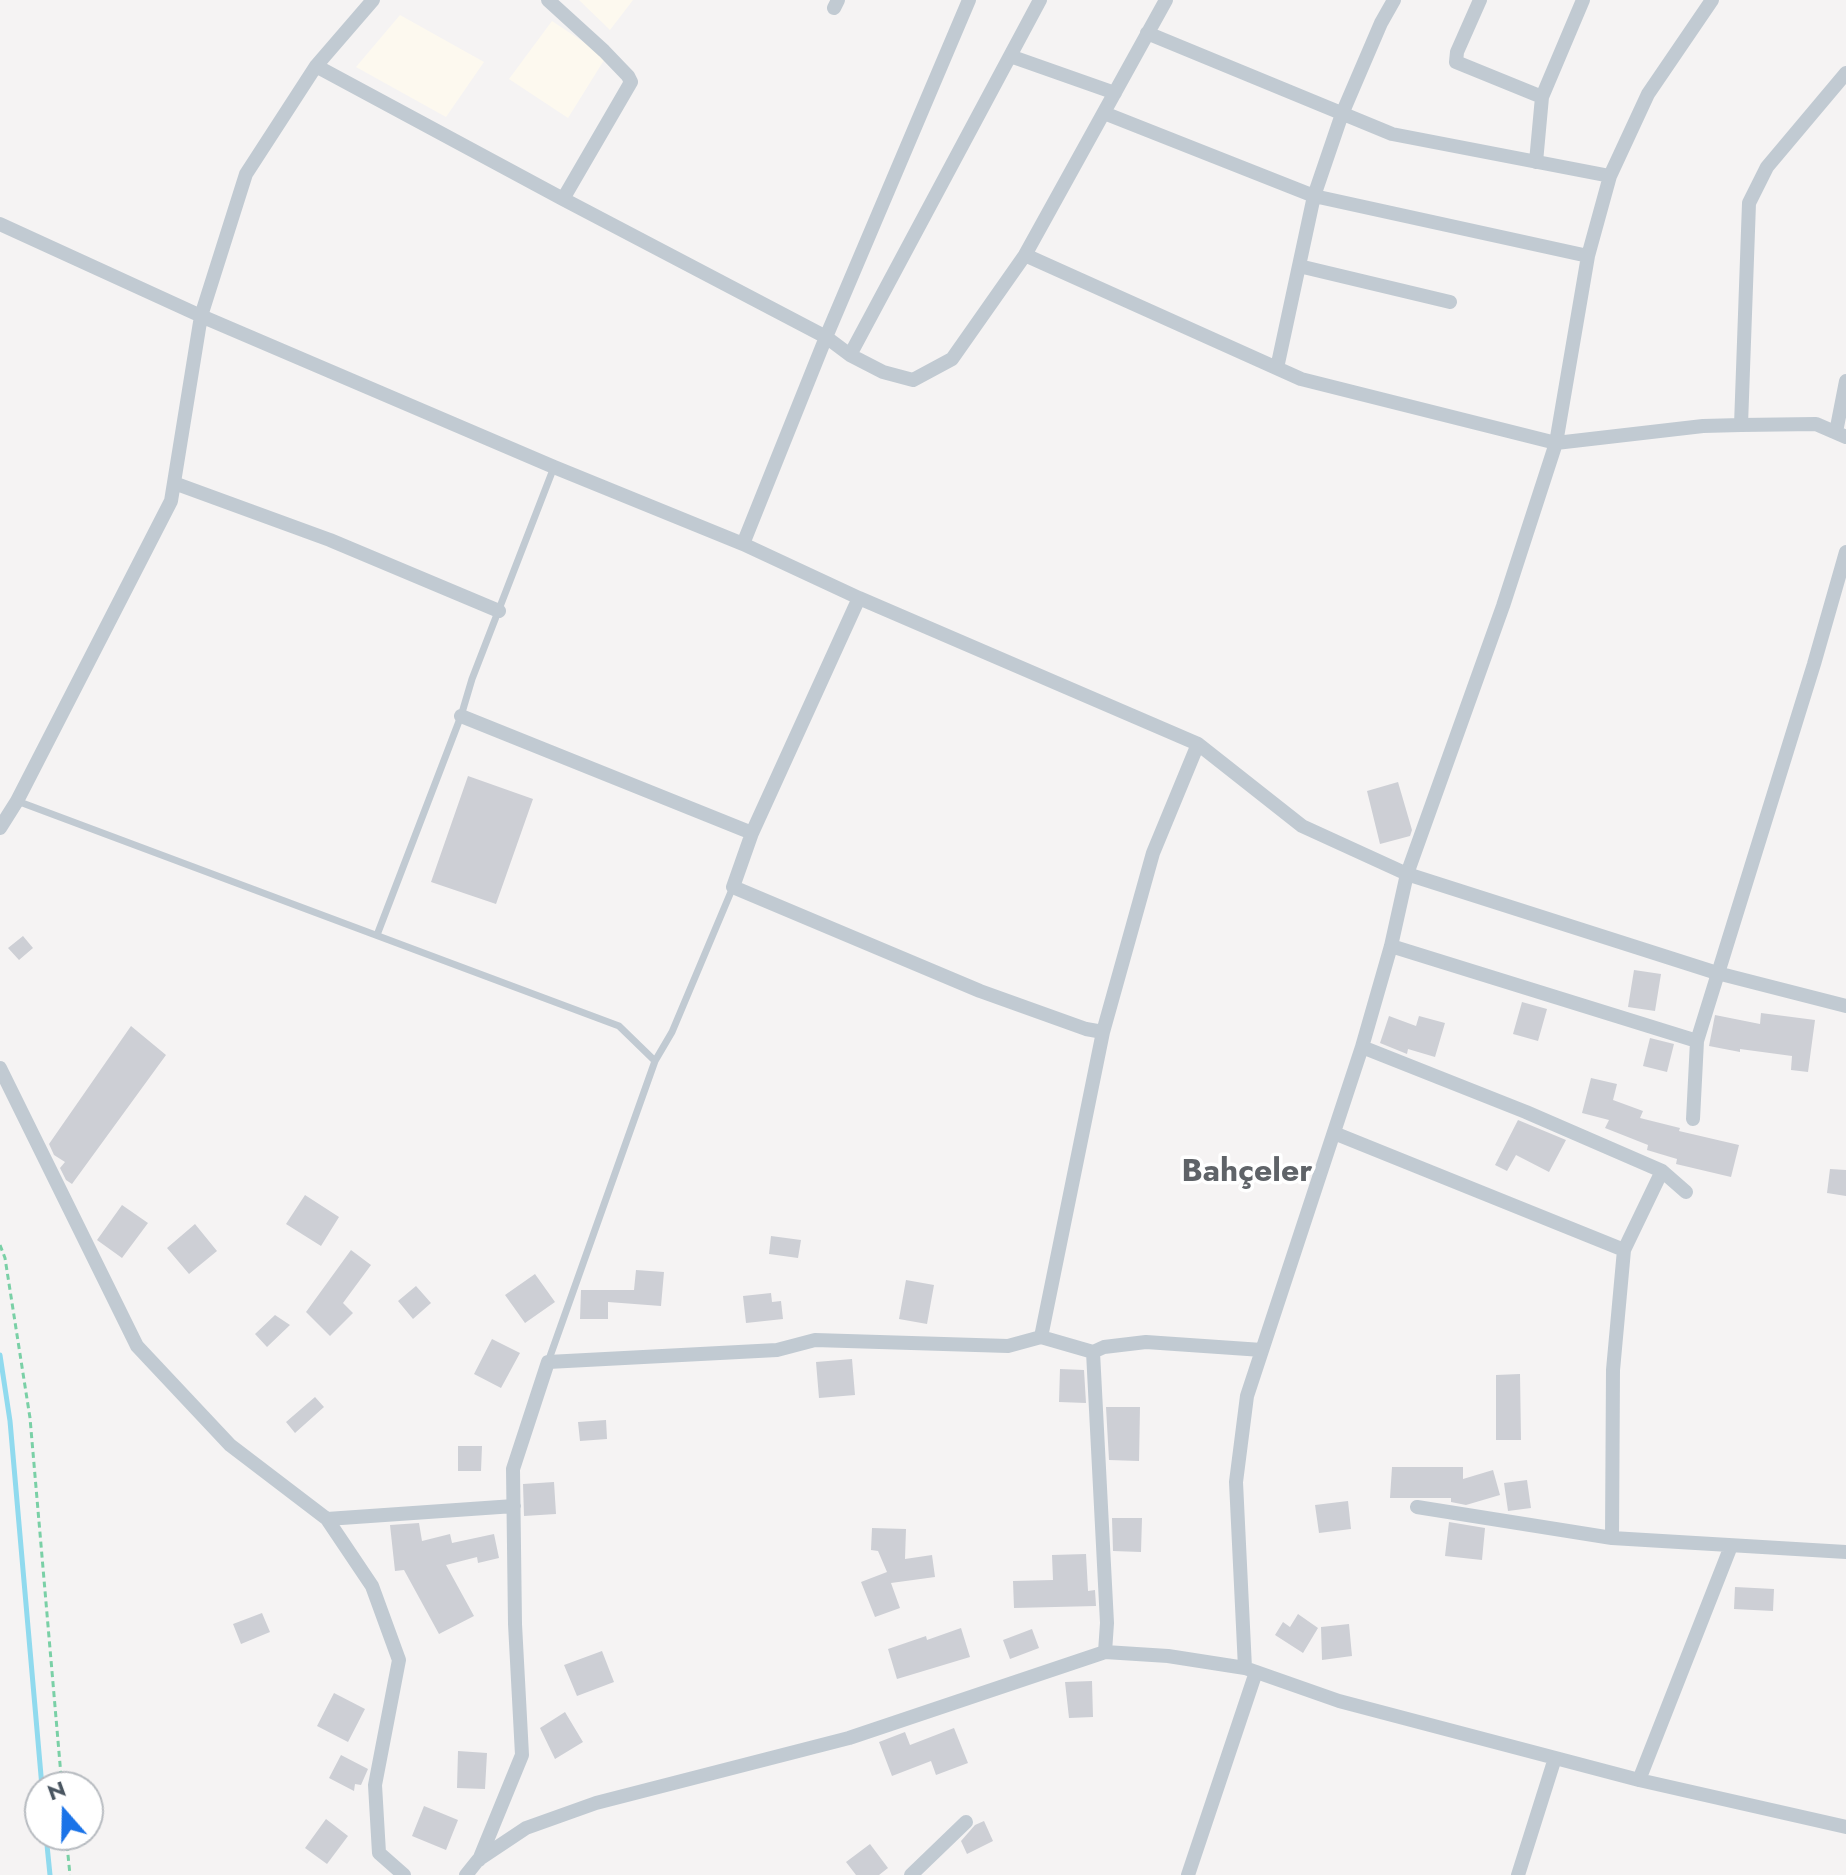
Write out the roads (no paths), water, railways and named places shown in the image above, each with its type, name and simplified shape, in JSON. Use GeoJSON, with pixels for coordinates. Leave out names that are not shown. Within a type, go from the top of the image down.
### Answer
{"type":"FeatureCollection","features":[{"type":"Feature","properties":{"kind":"street"},"geometry":{"type":"LineString","coordinates":[[0,828],[17,801],[171,501],[201,316],[246,174],[316,66],[373,0]]}},
{"type":"Feature","properties":{"kind":"street"},"geometry":{"type":"LineString","coordinates":[[548,0],[604,51],[631,82],[563,199]]}},
{"type":"Feature","properties":{"kind":"street"},"geometry":{"type":"LineString","coordinates":[[743,544],[826,337],[969,0]]}},
{"type":"Feature","properties":{"kind":"street"},"geometry":{"type":"LineString","coordinates":[[850,355],[1040,0]]}},
{"type":"Feature","properties":{"kind":"street"},"geometry":{"type":"LineString","coordinates":[[316,66],[826,337],[850,355],[883,372],[913,380],[952,359],[1025,255],[1166,0]]}},
{"type":"Feature","properties":{"kind":"street"},"geometry":{"type":"LineString","coordinates":[[1277,368],[1314,196],[1342,114],[1394,0]]}},
{"type":"Feature","properties":{"kind":"street"},"geometry":{"type":"LineString","coordinates":[[1480,0],[1457,52],[1456,62],[1542,97]]}},
{"type":"Feature","properties":{"kind":"street"},"geometry":{"type":"LineString","coordinates":[[1536,162],[1542,97],[1583,0]]}},
{"type":"Feature","properties":{"kind":"street"},"geometry":{"type":"LineString","coordinates":[[1188,1875],[1250,1670],[1236,1482],[1247,1396],[1362,1047],[1391,946],[1407,874],[1503,606],[1556,443],[1588,256],[1610,176],[1648,94],[1712,0]]}},
{"type":"Feature","properties":{"kind":"street"},"geometry":{"type":"LineString","coordinates":[[1147,33],[1392,134],[1610,176]]}},
{"type":"Feature","properties":{"kind":"street"},"geometry":{"type":"LineString","coordinates":[[1010,56],[1115,93]]}},
{"type":"Feature","properties":{"kind":"street"},"geometry":{"type":"LineString","coordinates":[[1741,425],[1749,203],[1767,167],[1840,88],[1846,73]]}},
{"type":"Feature","properties":{"kind":"street"},"geometry":{"type":"LineString","coordinates":[[1104,113],[1314,196],[1588,256]]}},
{"type":"Feature","properties":{"kind":"street"},"geometry":{"type":"LineString","coordinates":[[0,224],[201,316],[743,544],[859,598],[1198,744],[1302,826],[1407,874],[1717,973],[1846,1006]]}},
{"type":"Feature","properties":{"kind":"street"},"geometry":{"type":"LineString","coordinates":[[1025,255],[1301,379],[1556,443],[1703,426],[1816,424],[1841,434],[1846,381]]}},
{"type":"Feature","properties":{"kind":"street"},"geometry":{"type":"LineString","coordinates":[[1299,266],[1450,302]]}},
{"type":"Feature","properties":{"kind":"street"},"geometry":{"type":"LineString","coordinates":[[174,483],[330,540],[499,611]]}},
{"type":"Feature","properties":{"kind":"street"},"geometry":{"type":"LineString","coordinates":[[1693,1119],[1697,1041],[1846,552]]}},
{"type":"Feature","properties":{"kind":"street"},"geometry":{"type":"LineString","coordinates":[[859,598],[752,833],[733,887],[980,991],[1086,1029],[1103,1032]]}},
{"type":"Feature","properties":{"kind":"street"},"geometry":{"type":"LineString","coordinates":[[461,716],[752,833]]}},
{"type":"Feature","properties":{"kind":"street"},"geometry":{"type":"LineString","coordinates":[[1041,1337],[1103,1032],[1153,853],[1198,744]]}},
{"type":"Feature","properties":{"kind":"street"},"geometry":{"type":"LineString","coordinates":[[1391,946],[1697,1041]]}},
{"type":"Feature","properties":{"kind":"street"},"geometry":{"type":"LineString","coordinates":[[1362,1047],[1526,1112],[1662,1171],[1686,1192]]}},
{"type":"Feature","properties":{"kind":"street"},"geometry":{"type":"LineString","coordinates":[[0,1068],[137,1346],[230,1445],[327,1519],[372,1586],[399,1660],[375,1785],[379,1853],[404,1875]]}},
{"type":"Feature","properties":{"kind":"street"},"geometry":{"type":"LineString","coordinates":[[1334,1133],[1624,1250]]}},
{"type":"Feature","properties":{"kind":"street"},"geometry":{"type":"LineString","coordinates":[[1612,1538],[1613,1370],[1624,1250],[1662,1171]]}},
{"type":"Feature","properties":{"kind":"street"},"geometry":{"type":"LineString","coordinates":[[466,1875],[478,1860],[522,1755],[515,1624],[513,1469],[548,1362],[777,1350],[815,1340],[1008,1346],[1041,1337],[1093,1352],[1104,1347],[1146,1342],[1262,1350]]}},
{"type":"Feature","properties":{"kind":"street"},"geometry":{"type":"LineString","coordinates":[[1093,1352],[1107,1623],[1105,1652]]}},
{"type":"Feature","properties":{"kind":"street"},"geometry":{"type":"LineString","coordinates":[[327,1519],[514,1506]]}},
{"type":"Feature","properties":{"kind":"street"},"geometry":{"type":"LineString","coordinates":[[1417,1507],[1612,1538],[1846,1552]]}},
{"type":"Feature","properties":{"kind":"street"},"geometry":{"type":"LineString","coordinates":[[1639,1780],[1731,1546]]}},
{"type":"Feature","properties":{"kind":"street"},"geometry":{"type":"LineString","coordinates":[[478,1860],[526,1828],[596,1803],[849,1738],[1105,1652],[1168,1656],[1250,1670],[1339,1701],[1555,1758],[1846,1827]]}},
{"type":"Feature","properties":{"kind":"street"},"geometry":{"type":"LineString","coordinates":[[1518,1875],[1555,1758]]}},
{"type":"Feature","properties":{"kind":"street"},"geometry":{"type":"LineString","coordinates":[[911,1875],[966,1822]]}},
{"type":"Feature","properties":{"kind":"lane"},"geometry":{"type":"LineString","coordinates":[[377,935],[554,467]]}},
{"type":"Feature","properties":{"kind":"lane"},"geometry":{"type":"LineString","coordinates":[[17,801],[619,1026],[655,1061]]}},
{"type":"Feature","properties":{"kind":"lane"},"geometry":{"type":"LineString","coordinates":[[548,1362],[655,1061],[672,1032],[733,887]]}},
{"type":"Feature","properties":{"kind":"waterway"},"geometry":{"type":"LineString","coordinates":[[0,1355],[10,1421],[41,1771]]}},
{"type":"Feature","properties":{"kind":"waterway"},"geometry":{"type":"LineString","coordinates":[[48,1851],[50,1875]]}},
{"type":"Feature","properties":{"kind":"district","name":"Bahçeler"},"geometry":{"type":"Point","coordinates":[1247,1173]}}]}
